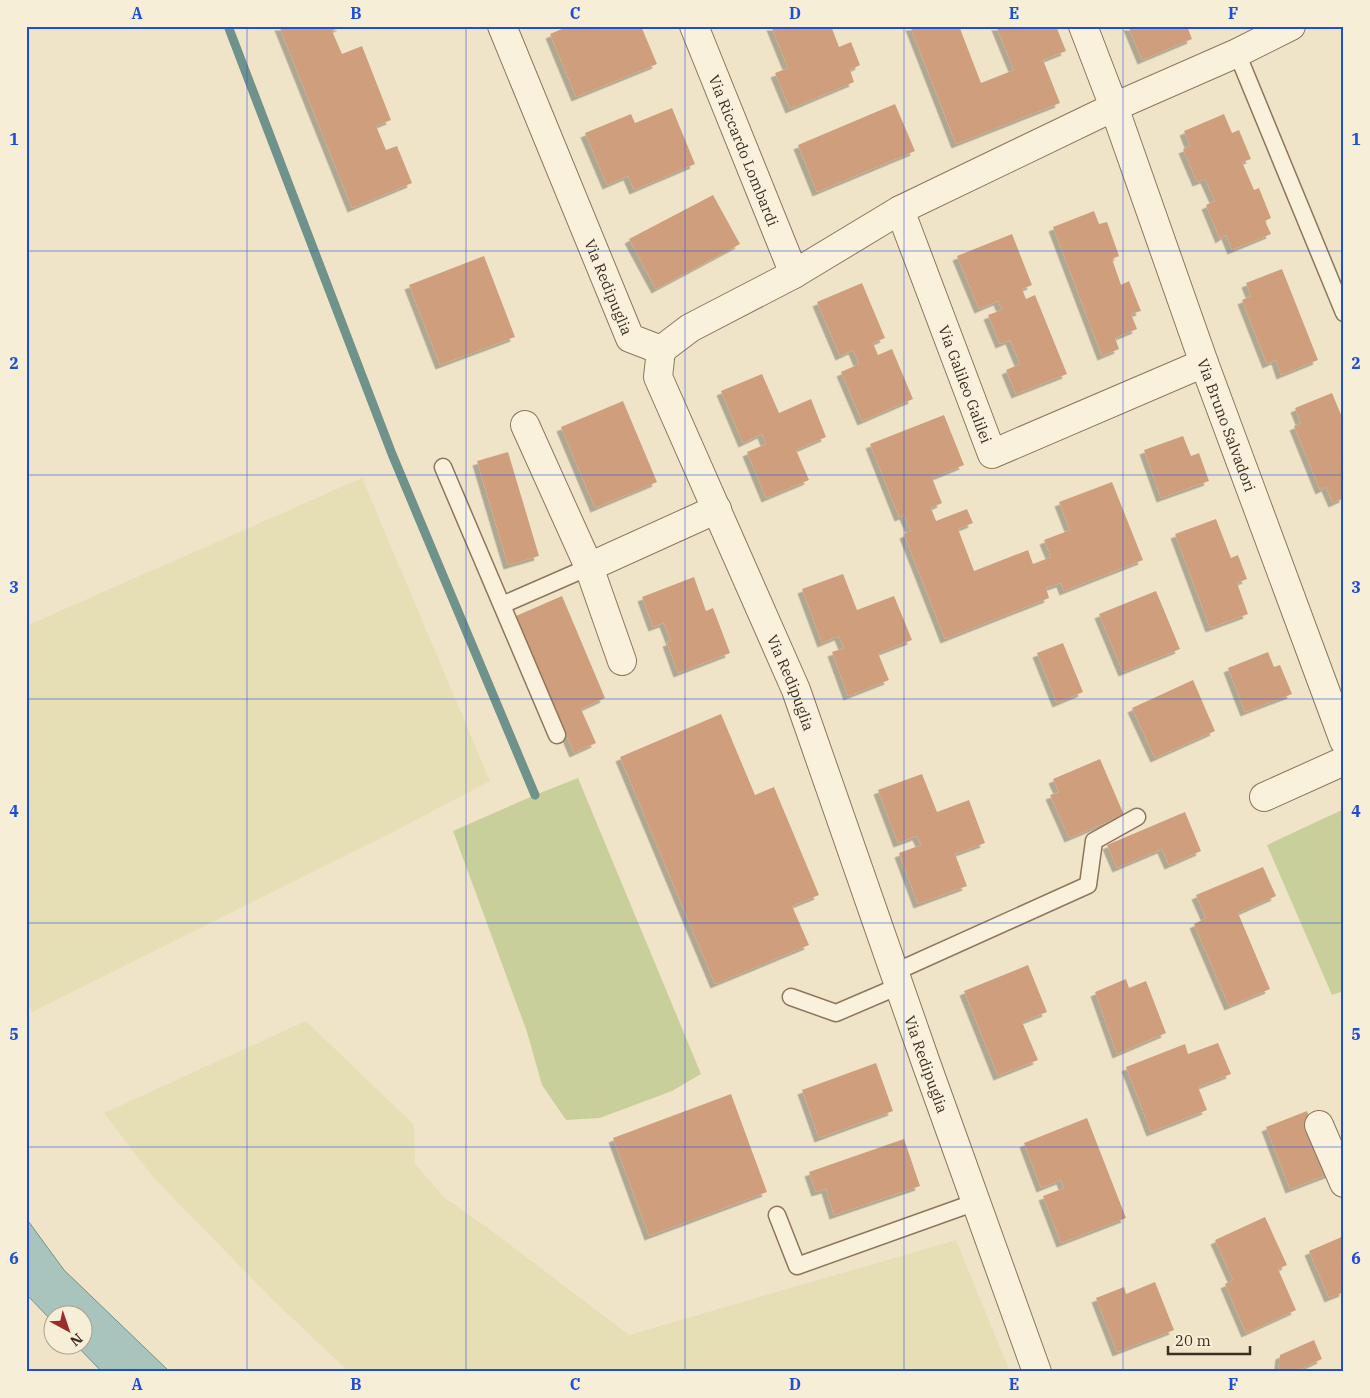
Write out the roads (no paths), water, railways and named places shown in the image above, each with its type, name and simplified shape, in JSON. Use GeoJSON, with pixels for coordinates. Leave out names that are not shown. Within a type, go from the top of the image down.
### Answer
{"type":"FeatureCollection","features":[{"type":"Feature","properties":{"kind":"street","name":"Via Redipuglia"},"geometry":{"type":"LineString","coordinates":[[502,26],[630,338],[661,350],[658,377],[796,690],[1037,1372]]}},
{"type":"Feature","properties":{"kind":"street","name":"Via Riccardo Lombardi"},"geometry":{"type":"LineString","coordinates":[[694,26],[794,274]]}},
{"type":"Feature","properties":{"kind":"street","name":"Via Bruno Salvadori"},"geometry":{"type":"LineString","coordinates":[[1083,26],[1114,107],[1204,363],[1344,741]]}},
{"type":"Feature","properties":{"kind":"street"},"geometry":{"type":"LineString","coordinates":[[661,350],[690,328],[794,274],[900,210],[1114,107],[1237,53],[1291,26]]}},
{"type":"Feature","properties":{"kind":"street","name":"Via Galileo Galilei"},"geometry":{"type":"LineString","coordinates":[[900,210],[992,454],[1204,363]]}},
{"type":"Feature","properties":{"kind":"street"},"geometry":{"type":"LineString","coordinates":[[525,425],[589,567],[622,661]]}},
{"type":"Feature","properties":{"kind":"street"},"geometry":{"type":"LineString","coordinates":[[589,567],[717,509]]}},
{"type":"Feature","properties":{"kind":"street"},"geometry":{"type":"LineString","coordinates":[[1264,797],[1344,761]]}},
{"type":"Feature","properties":{"kind":"street"},"geometry":{"type":"LineString","coordinates":[[1319,1125],[1344,1183]]}},
{"type":"Feature","properties":{"kind":"lane"},"geometry":{"type":"LineString","coordinates":[[1237,53],[1344,313]]}},
{"type":"Feature","properties":{"kind":"lane"},"geometry":{"type":"LineString","coordinates":[[443,467],[557,735]]}},
{"type":"Feature","properties":{"kind":"lane"},"geometry":{"type":"LineString","coordinates":[[502,605],[589,567]]}},
{"type":"Feature","properties":{"kind":"lane"},"geometry":{"type":"LineString","coordinates":[[791,997],[836,1013],[897,979],[1088,885],[1094,841],[1137,817]]}},
{"type":"Feature","properties":{"kind":"lane"},"geometry":{"type":"LineString","coordinates":[[777,1215],[797,1266],[976,1202]]}},
{"type":"Feature","properties":{"kind":"water"},"geometry":{"type":"Polygon","coordinates":[[[26,1218],[64,1270],[170,1372],[102,1372],[87,1356],[92,1356],[92,1306],[42,1306],[42,1311],[26,1294],[26,1218]]]}},
{"type":"Feature","properties":{"kind":"waterway"},"geometry":{"type":"LineString","coordinates":[[228,26],[392,454],[535,795]]}}]}
